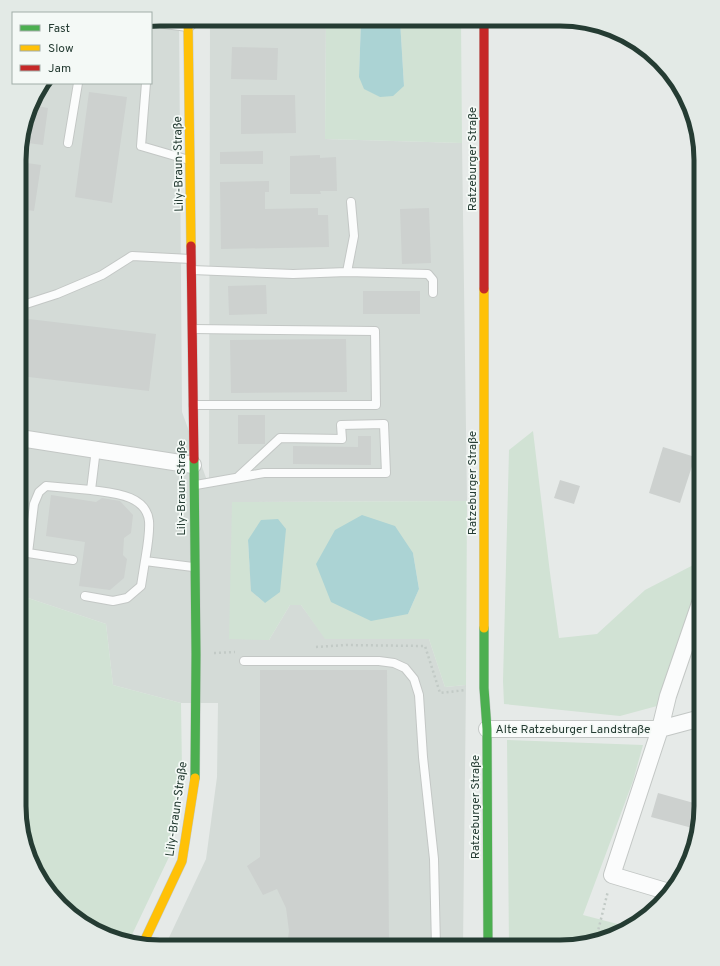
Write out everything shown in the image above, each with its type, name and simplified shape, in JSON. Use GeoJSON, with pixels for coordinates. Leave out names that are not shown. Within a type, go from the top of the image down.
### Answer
{"type":"FeatureCollection","features":[{"type":"Feature","properties":{"kind":"street","name":"Lily-Braun-Straße"},"geometry":{"type":"LineString","coordinates":[[145,939],[182,861],[196,776],[192,270],[188,26]]}},
{"type":"Feature","properties":{"kind":"street","name":"Ratzeburger Straße"},"geometry":{"type":"LineString","coordinates":[[484,26],[484,688],[487,729],[488,940]]}},
{"type":"Feature","properties":{"kind":"street"},"geometry":{"type":"LineString","coordinates":[[26,439],[193,465]]}},
{"type":"Feature","properties":{"kind":"street","name":"Alte Ratzeburger Landstraße"},"geometry":{"type":"LineString","coordinates":[[612,875],[660,729],[668,696],[694,620]]}},
{"type":"Feature","properties":{"kind":"street"},"geometry":{"type":"LineString","coordinates":[[660,729],[694,720]]}},
{"type":"Feature","properties":{"kind":"street","name":"Alte Ratzeburger Landstraße"},"geometry":{"type":"LineString","coordinates":[[487,729],[660,729]]}},
{"type":"Feature","properties":{"kind":"street"},"geometry":{"type":"LineString","coordinates":[[612,875],[664,890]]}},
{"type":"Feature","properties":{"kind":"lane"},"geometry":{"type":"LineString","coordinates":[[68,143],[78,84]]}},
{"type":"Feature","properties":{"kind":"lane"},"geometry":{"type":"LineString","coordinates":[[146,84],[141,146],[190,160]]}},
{"type":"Feature","properties":{"kind":"lane"},"geometry":{"type":"LineString","coordinates":[[347,272],[354,236],[351,202]]}},
{"type":"Feature","properties":{"kind":"lane"},"geometry":{"type":"LineString","coordinates":[[26,304],[57,294],[102,275],[132,256],[191,259]]}},
{"type":"Feature","properties":{"kind":"lane"},"geometry":{"type":"LineString","coordinates":[[192,270],[293,274],[347,272],[428,274],[433,280],[433,293]]}},
{"type":"Feature","properties":{"kind":"lane"},"geometry":{"type":"LineString","coordinates":[[192,329],[375,331],[376,405],[193,405]]}},
{"type":"Feature","properties":{"kind":"lane"},"geometry":{"type":"LineString","coordinates":[[193,486],[264,473],[386,473],[384,424],[341,424],[342,439],[280,438],[238,477]]}},
{"type":"Feature","properties":{"kind":"lane"},"geometry":{"type":"LineString","coordinates":[[91,490],[96,449]]}},
{"type":"Feature","properties":{"kind":"lane"},"geometry":{"type":"LineString","coordinates":[[73,560],[28,553],[34,504],[38,492],[46,486],[91,490],[127,496],[141,504],[149,520],[141,586],[127,598],[113,601],[85,596]]}},
{"type":"Feature","properties":{"kind":"lane"},"geometry":{"type":"LineString","coordinates":[[145,561],[194,567]]}},
{"type":"Feature","properties":{"kind":"lane"},"geometry":{"type":"LineString","coordinates":[[244,661],[379,661],[394,663],[405,668],[414,679],[420,695],[423,757],[434,859],[436,940]]}},
{"type":"Feature","properties":{"kind":"path"},"geometry":{"type":"LineString","coordinates":[[597,934],[612,875]]}},
{"type":"Feature","properties":{"kind":"shaded area"},"geometry":{"type":"Polygon","coordinates":[[[152,26],[179,26],[182,412],[209,486],[210,26],[326,26],[325,139],[462,143],[467,501],[232,502],[269,640],[290,605],[301,605],[326,639],[429,639],[445,687],[466,685],[463,940],[168,940],[206,859],[217,777],[218,703],[181,703],[113,685],[106,624],[26,597],[26,160],[27,142],[36,108],[50,84],[152,84],[152,26]]]}},
{"type":"Feature","properties":{"kind":"green space"},"geometry":{"type":"Polygon","coordinates":[[[326,26],[361,26],[359,77],[404,86],[400,26],[461,26],[462,143],[325,139],[326,26]]]}},
{"type":"Feature","properties":{"kind":"green space"},"geometry":{"type":"Polygon","coordinates":[[[533,431],[559,638],[597,634],[645,590],[694,565],[694,596],[657,706],[620,716],[504,704],[503,681],[509,450],[533,431]]]}},
{"type":"Feature","properties":{"kind":"green space"},"geometry":{"type":"Polygon","coordinates":[[[467,501],[466,685],[445,687],[429,639],[325,639],[301,605],[290,605],[269,640],[229,639],[232,502],[467,501]],[[248,540],[251,591],[265,603],[248,540]],[[413,553],[408,614],[419,589],[413,553]]]}},
{"type":"Feature","properties":{"kind":"green space"},"geometry":{"type":"Polygon","coordinates":[[[26,597],[106,624],[113,685],[181,703],[182,771],[169,857],[131,936],[108,930],[78,912],[59,894],[49,881],[40,865],[33,849],[27,824],[26,806],[26,597]]]}},
{"type":"Feature","properties":{"kind":"green space"},"geometry":{"type":"Polygon","coordinates":[[[507,740],[643,745],[633,781],[583,915],[621,925],[612,930],[578,939],[509,940],[507,740]]]}},
{"type":"Feature","properties":{"kind":"water"},"geometry":{"type":"Polygon","coordinates":[[[361,26],[400,26],[404,86],[393,96],[380,97],[364,89],[359,77],[361,26]]]}},
{"type":"Feature","properties":{"kind":"water"},"geometry":{"type":"Polygon","coordinates":[[[362,515],[395,526],[413,553],[419,589],[408,614],[371,621],[331,602],[316,564],[335,530],[362,515]]]}},
{"type":"Feature","properties":{"kind":"water"},"geometry":{"type":"Polygon","coordinates":[[[278,519],[286,529],[280,592],[265,603],[251,591],[248,540],[261,520],[278,519]]]}},
{"type":"Feature","properties":{"kind":"building"},"geometry":{"type":"Polygon","coordinates":[[[232,47],[278,48],[277,80],[231,79],[232,47]]]}},
{"type":"Feature","properties":{"kind":"building"},"geometry":{"type":"Polygon","coordinates":[[[89,92],[127,97],[112,203],[75,197],[89,92]]]}},
{"type":"Feature","properties":{"kind":"building"},"geometry":{"type":"Polygon","coordinates":[[[241,95],[295,95],[296,133],[241,134],[241,95]]]}},
{"type":"Feature","properties":{"kind":"building"},"geometry":{"type":"Polygon","coordinates":[[[37,106],[48,108],[43,145],[27,143],[37,106]]]}},
{"type":"Feature","properties":{"kind":"building"},"geometry":{"type":"Polygon","coordinates":[[[263,151],[263,164],[220,164],[220,152],[263,151]]]}},
{"type":"Feature","properties":{"kind":"building"},"geometry":{"type":"Polygon","coordinates":[[[320,155],[320,158],[336,157],[337,191],[320,191],[321,194],[290,194],[290,156],[320,155]]]}},
{"type":"Feature","properties":{"kind":"building"},"geometry":{"type":"Polygon","coordinates":[[[26,163],[41,165],[34,211],[26,210],[26,163]]]}},
{"type":"Feature","properties":{"kind":"building"},"geometry":{"type":"Polygon","coordinates":[[[269,181],[269,192],[265,192],[265,209],[318,208],[318,215],[328,215],[329,247],[221,249],[220,182],[269,181]]]}},
{"type":"Feature","properties":{"kind":"building"},"geometry":{"type":"Polygon","coordinates":[[[429,208],[431,263],[402,264],[400,209],[429,208]]]}},
{"type":"Feature","properties":{"kind":"building"},"geometry":{"type":"Polygon","coordinates":[[[266,285],[267,314],[229,315],[228,286],[266,285]]]}},
{"type":"Feature","properties":{"kind":"building"},"geometry":{"type":"Polygon","coordinates":[[[363,291],[420,291],[420,314],[363,314],[363,291]]]}},
{"type":"Feature","properties":{"kind":"building"},"geometry":{"type":"Polygon","coordinates":[[[26,319],[156,334],[149,391],[26,377],[26,319]]]}},
{"type":"Feature","properties":{"kind":"building"},"geometry":{"type":"Polygon","coordinates":[[[346,339],[347,392],[231,393],[230,340],[346,339]]]}},
{"type":"Feature","properties":{"kind":"building"},"geometry":{"type":"Polygon","coordinates":[[[238,415],[265,415],[265,444],[238,444],[238,415]]]}},
{"type":"Feature","properties":{"kind":"building"},"geometry":{"type":"Polygon","coordinates":[[[358,436],[371,436],[371,465],[293,464],[293,446],[358,447],[358,436]]]}},
{"type":"Feature","properties":{"kind":"building"},"geometry":{"type":"Polygon","coordinates":[[[663,447],[694,457],[680,503],[649,493],[663,447]]]}},
{"type":"Feature","properties":{"kind":"building"},"geometry":{"type":"Polygon","coordinates":[[[560,480],[580,486],[574,504],[554,498],[560,480]]]}},
{"type":"Feature","properties":{"kind":"building"},"geometry":{"type":"Polygon","coordinates":[[[51,495],[96,502],[102,498],[120,501],[133,515],[131,533],[124,538],[123,555],[127,559],[124,578],[110,590],[79,586],[85,542],[46,536],[51,495]]]}},
{"type":"Feature","properties":{"kind":"building"},"geometry":{"type":"Polygon","coordinates":[[[260,670],[387,670],[389,940],[288,940],[289,931],[286,908],[277,889],[263,895],[247,866],[260,857],[260,670]]]}},
{"type":"Feature","properties":{"kind":"building"},"geometry":{"type":"Polygon","coordinates":[[[658,793],[694,803],[692,828],[651,817],[658,793]]]}},
{"type":"Feature","properties":{"kind":"traffic: fast"},"geometry":{"type":"LineString","coordinates":[[194,459],[196,654],[195,778]]}},
{"type":"Feature","properties":{"kind":"traffic: fast"},"geometry":{"type":"LineString","coordinates":[[484,628],[484,688],[487,729],[488,940]]}},
{"type":"Feature","properties":{"kind":"traffic: slow"},"geometry":{"type":"LineString","coordinates":[[188,26],[191,246]]}},
{"type":"Feature","properties":{"kind":"traffic: slow"},"geometry":{"type":"LineString","coordinates":[[484,289],[484,628]]}},
{"type":"Feature","properties":{"kind":"traffic: slow"},"geometry":{"type":"LineString","coordinates":[[145,939],[182,861],[195,778]]}},
{"type":"Feature","properties":{"kind":"traffic: jam"},"geometry":{"type":"LineString","coordinates":[[484,26],[484,289]]}},
{"type":"Feature","properties":{"kind":"traffic: jam"},"geometry":{"type":"LineString","coordinates":[[191,246],[194,459]]}}]}
